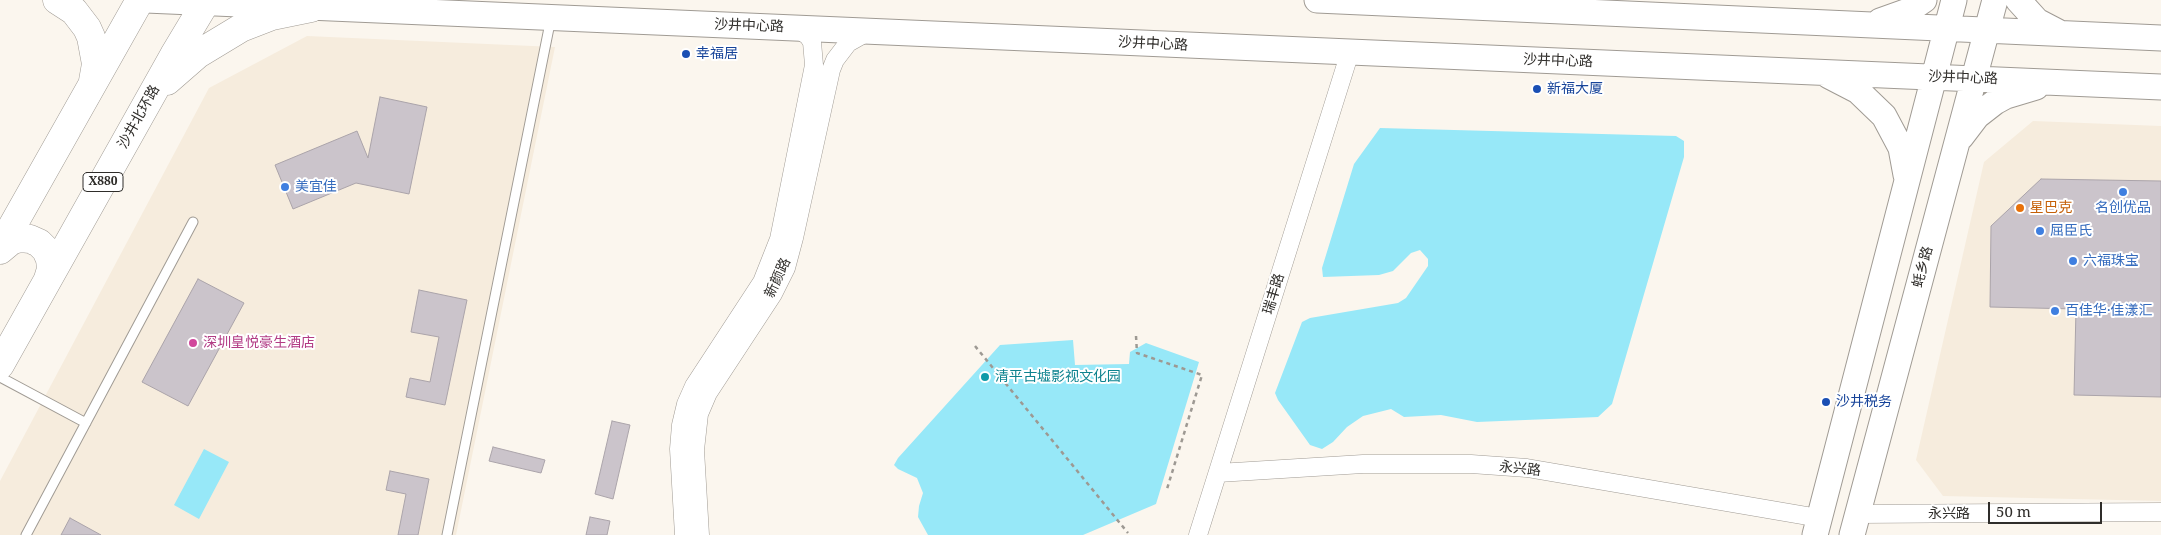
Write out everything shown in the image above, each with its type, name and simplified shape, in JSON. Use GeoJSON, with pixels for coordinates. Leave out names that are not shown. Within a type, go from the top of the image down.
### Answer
{"type":"FeatureCollection","features":[{"type":"Feature","properties":{"kind":"main road"},"geometry":{"type":"LineString","coordinates":[[57,0],[74,11],[87,28],[91,37],[96,64],[92,84]]}},
{"type":"Feature","properties":{"kind":"main road"},"geometry":{"type":"LineString","coordinates":[[0,249],[140,0]]}},
{"type":"Feature","properties":{"kind":"main road","name":"沙井北环路"},"geometry":{"type":"LineString","coordinates":[[0,365],[144,109],[213,2]]}},
{"type":"Feature","properties":{"kind":"main road"},"geometry":{"type":"LineString","coordinates":[[144,109],[168,80],[198,54],[220,40],[256,21],[311,8]]}},
{"type":"Feature","properties":{"kind":"main road"},"geometry":{"type":"LineString","coordinates":[[0,249],[12,240],[21,238],[39,243],[46,250],[50,259],[51,269],[48,279]]}},
{"type":"Feature","properties":{"kind":"street","name":"沙井中心路"},"geometry":{"type":"LineString","coordinates":[[146,0],[2161,87]]}},
{"type":"Feature","properties":{"kind":"street"},"geometry":{"type":"LineString","coordinates":[[1317,0],[2161,38]]}},
{"type":"Feature","properties":{"kind":"street"},"geometry":{"type":"LineString","coordinates":[[1863,25],[1896,17],[1924,0]]}},
{"type":"Feature","properties":{"kind":"street"},"geometry":{"type":"LineString","coordinates":[[1817,526],[1954,0]]}},
{"type":"Feature","properties":{"kind":"street","name":"蚝乡路"},"geometry":{"type":"LineString","coordinates":[[1854,525],[1995,0]]}},
{"type":"Feature","properties":{"kind":"street"},"geometry":{"type":"LineString","coordinates":[[2018,0],[2044,26],[2064,34]]}},
{"type":"Feature","properties":{"kind":"street","name":"新颜路"},"geometry":{"type":"LineString","coordinates":[[684,535],[679,449],[681,425],[686,404],[694,386],[762,282],[779,239],[814,65],[812,42],[808,36],[797,28]]}},
{"type":"Feature","properties":{"kind":"street","name":"新颜路"},"geometry":{"type":"LineString","coordinates":[[700,535],[695,450],[699,414],[708,393],[773,294],[786,268],[830,70],[848,43],[864,34],[876,32]]}},
{"type":"Feature","properties":{"kind":"street","name":"瑞丰路"},"geometry":{"type":"LineString","coordinates":[[1198,535],[1350,52]]}},
{"type":"Feature","properties":{"kind":"street"},"geometry":{"type":"LineString","coordinates":[[1815,72],[1852,87],[1869,100],[1884,116],[1901,148],[1907,184]]}},
{"type":"Feature","properties":{"kind":"street"},"geometry":{"type":"LineString","coordinates":[[1956,145],[1969,125],[1995,102],[2032,88],[2063,82]]}},
{"type":"Feature","properties":{"kind":"street","name":"永兴路"},"geometry":{"type":"LineString","coordinates":[[1218,474],[1363,464],[1471,464],[1527,468],[1817,526]]}},
{"type":"Feature","properties":{"kind":"street","name":"永兴路"},"geometry":{"type":"LineString","coordinates":[[1854,525],[2161,512]]}},
{"type":"Feature","properties":{"kind":"lane"},"geometry":{"type":"LineString","coordinates":[[447,535],[551,18]]}},
{"type":"Feature","properties":{"kind":"lane"},"geometry":{"type":"LineString","coordinates":[[26,535],[193,222]]}},
{"type":"Feature","properties":{"kind":"lane"},"geometry":{"type":"LineString","coordinates":[[0,377],[86,423]]}},
{"type":"Feature","properties":{"kind":"path"},"geometry":{"type":"LineString","coordinates":[[1136,336],[1137,352],[1202,375],[1167,489]]}},
{"type":"Feature","properties":{"kind":"path"},"geometry":{"type":"LineString","coordinates":[[975,346],[1128,533]]}},
{"type":"Feature","properties":{"kind":"shaded area"},"geometry":{"type":"Polygon","coordinates":[[[307,36],[555,47],[456,535],[0,535],[0,481],[209,88],[307,36]]]}},
{"type":"Feature","properties":{"kind":"shaded area","name":"百佳华·佳漾汇"},"geometry":{"type":"Polygon","coordinates":[[[2033,121],[2161,126],[2161,501],[1943,496],[1916,460],[1984,162],[2033,121]]]}},
{"type":"Feature","properties":{"kind":"water"},"geometry":{"type":"Polygon","coordinates":[[[1380,128],[1676,136],[1684,141],[1684,157],[1612,404],[1598,417],[1477,422],[1441,415],[1404,417],[1391,409],[1363,416],[1322,449],[1310,445],[1275,393],[1302,322],[1310,318],[1398,303],[1406,298],[1428,266],[1428,259],[1420,250],[1411,253],[1393,271],[1379,275],[1323,277],[1322,268],[1354,164],[1380,128]]]}},
{"type":"Feature","properties":{"kind":"water"},"geometry":{"type":"Polygon","coordinates":[[[1073,340],[1075,365],[1129,364],[1130,352],[1146,343],[1199,362],[1156,504],[1083,535],[928,535],[918,517],[923,493],[917,478],[898,469],[894,465],[898,458],[1000,345],[1073,340]]]}},
{"type":"Feature","properties":{"kind":"water"},"geometry":{"type":"Polygon","coordinates":[[[204,449],[229,462],[199,519],[174,505],[204,449]]]}},
{"type":"Feature","properties":{"kind":"building"},"geometry":{"type":"Polygon","coordinates":[[[380,97],[427,107],[409,194],[356,183],[293,209],[275,165],[357,131],[368,158],[380,97]]]}},
{"type":"Feature","properties":{"kind":"building"},"geometry":{"type":"Polygon","coordinates":[[[2041,179],[2161,181],[2161,397],[2074,395],[2076,309],[1990,307],[1991,226],[2041,179]]]}},
{"type":"Feature","properties":{"kind":"building","name":"深圳皇悦豪生酒店"},"geometry":{"type":"Polygon","coordinates":[[[198,279],[244,303],[188,406],[142,382],[198,279]]]}},
{"type":"Feature","properties":{"kind":"building"},"geometry":{"type":"Polygon","coordinates":[[[419,290],[467,300],[445,405],[406,397],[410,378],[430,382],[439,337],[411,332],[419,290]]]}},
{"type":"Feature","properties":{"kind":"building"},"geometry":{"type":"Polygon","coordinates":[[[612,421],[630,425],[613,499],[595,494],[612,421]]]}},
{"type":"Feature","properties":{"kind":"building"},"geometry":{"type":"Polygon","coordinates":[[[493,447],[545,460],[541,473],[489,461],[493,447]]]}},
{"type":"Feature","properties":{"kind":"building"},"geometry":{"type":"Polygon","coordinates":[[[390,471],[429,479],[418,535],[398,535],[406,494],[386,490],[390,471]]]}},
{"type":"Feature","properties":{"kind":"building"},"geometry":{"type":"Polygon","coordinates":[[[590,517],[610,521],[607,535],[586,535],[590,517]]]}},
{"type":"Feature","properties":{"kind":"building"},"geometry":{"type":"Polygon","coordinates":[[[70,518],[101,535],[61,535],[70,518]]]}},
{"type":"Feature","properties":{"kind":"place","name":"幸福居"},"geometry":{"type":"Point","coordinates":[686,54]}},
{"type":"Feature","properties":{"kind":"place","name":"新福大厦"},"geometry":{"type":"Point","coordinates":[1537,89]}},
{"type":"Feature","properties":{"kind":"place","name":"美宜佳"},"geometry":{"type":"Point","coordinates":[285,187]}},
{"type":"Feature","properties":{"kind":"place","name":"名创优品"},"geometry":{"type":"Point","coordinates":[2123,192]}},
{"type":"Feature","properties":{"kind":"place","name":"星巴克"},"geometry":{"type":"Point","coordinates":[2020,208]}},
{"type":"Feature","properties":{"kind":"place","name":"屈臣氏"},"geometry":{"type":"Point","coordinates":[2040,231]}},
{"type":"Feature","properties":{"kind":"place","name":"六福珠宝"},"geometry":{"type":"Point","coordinates":[2073,261]}},
{"type":"Feature","properties":{"kind":"place","name":"百佳华·佳漾汇"},"geometry":{"type":"Point","coordinates":[2055,311]}},
{"type":"Feature","properties":{"kind":"place","name":"深圳皇悦豪生酒店"},"geometry":{"type":"Point","coordinates":[193,343]}},
{"type":"Feature","properties":{"kind":"place","name":"清平古墟影视文化园"},"geometry":{"type":"Point","coordinates":[985,377]}},
{"type":"Feature","properties":{"kind":"place","name":"沙井税务"},"geometry":{"type":"Point","coordinates":[1826,402]}}]}
